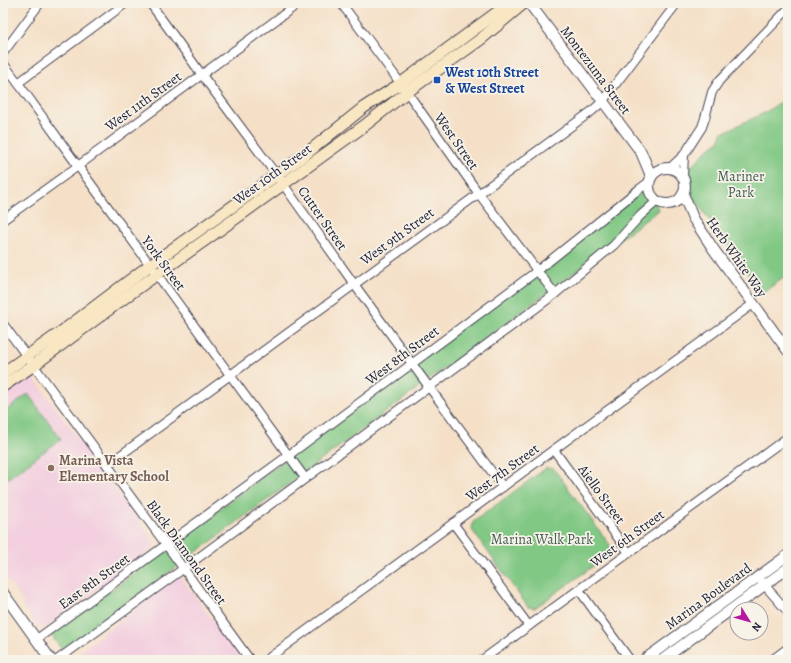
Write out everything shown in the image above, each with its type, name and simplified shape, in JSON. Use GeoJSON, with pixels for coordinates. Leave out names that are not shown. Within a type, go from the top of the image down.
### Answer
{"type":"FeatureCollection","features":[{"type":"Feature","properties":{"kind":"main road","name":"West 10th Street"},"geometry":{"type":"LineString","coordinates":[[31,360],[64,330],[150,266],[280,179],[364,126],[403,88],[507,3]]}},
{"type":"Feature","properties":{"kind":"main road","name":"West 10th Street"},"geometry":{"type":"LineString","coordinates":[[403,88],[481,39],[524,3]]}},
{"type":"Feature","properties":{"kind":"main road","name":"West 10th Street"},"geometry":{"type":"LineString","coordinates":[[31,360],[157,275],[239,216],[280,179]]}},
{"type":"Feature","properties":{"kind":"main road"},"geometry":{"type":"LineString","coordinates":[[3,373],[31,360]]}},
{"type":"Feature","properties":{"kind":"main road"},"geometry":{"type":"LineString","coordinates":[[3,386],[31,360]]}},
{"type":"Feature","properties":{"kind":"street"},"geometry":{"type":"LineString","coordinates":[[3,53],[40,3]]}},
{"type":"Feature","properties":{"kind":"street"},"geometry":{"type":"LineString","coordinates":[[18,83],[126,3]]}},
{"type":"Feature","properties":{"kind":"street","name":"Cutter Street"},"geometry":{"type":"LineString","coordinates":[[150,3],[280,179],[354,284],[503,487]]}},
{"type":"Feature","properties":{"kind":"street","name":"West 11th Street"},"geometry":{"type":"LineString","coordinates":[[3,220],[299,3]]}},
{"type":"Feature","properties":{"kind":"street","name":"West Street"},"geometry":{"type":"LineString","coordinates":[[341,3],[479,194],[555,294]]}},
{"type":"Feature","properties":{"kind":"street","name":"Montezuma Street"},"geometry":{"type":"LineString","coordinates":[[529,3],[641,152],[654,163],[667,168]]}},
{"type":"Feature","properties":{"kind":"street","name":"West 9th Street"},"geometry":{"type":"LineString","coordinates":[[107,464],[592,111],[602,102],[677,3]]}},
{"type":"Feature","properties":{"kind":"street"},"geometry":{"type":"LineString","coordinates":[[684,155],[683,176],[685,188],[683,194],[680,199],[669,204],[657,202],[653,198],[649,187],[650,180],[656,171],[667,168],[684,155],[702,127],[712,92],[719,81],[788,9]]}},
{"type":"Feature","properties":{"kind":"street","name":"York Street"},"geometry":{"type":"LineString","coordinates":[[3,63],[305,478]]}},
{"type":"Feature","properties":{"kind":"street","name":"Montezuma Street"},"geometry":{"type":"LineString","coordinates":[[641,152],[649,171],[650,180]]}},
{"type":"Feature","properties":{"kind":"street"},"geometry":{"type":"LineString","coordinates":[[667,168],[673,169],[683,176]]}},
{"type":"Feature","properties":{"kind":"street","name":"West 8th Street"},"geometry":{"type":"LineString","coordinates":[[166,544],[289,455],[537,271],[650,180]]}},
{"type":"Feature","properties":{"kind":"street","name":"Herb White Way"},"geometry":{"type":"LineString","coordinates":[[683,194],[692,218],[788,351]]}},
{"type":"Feature","properties":{"kind":"street"},"geometry":{"type":"LineString","coordinates":[[57,660],[555,294],[614,245],[640,216],[657,202]]}},
{"type":"Feature","properties":{"kind":"street","name":"Herb White Way"},"geometry":{"type":"LineString","coordinates":[[671,203],[692,218]]}},
{"type":"Feature","properties":{"kind":"street","name":"West 7th Street"},"geometry":{"type":"LineString","coordinates":[[266,660],[754,304]]}},
{"type":"Feature","properties":{"kind":"street","name":"Black Diamond Street"},"geometry":{"type":"LineString","coordinates":[[3,324],[31,360],[250,660]]}},
{"type":"Feature","properties":{"kind":"street","name":"West 6th Street"},"geometry":{"type":"LineString","coordinates":[[482,660],[788,437]]}},
{"type":"Feature","properties":{"kind":"street","name":"Aiello Street"},"geometry":{"type":"LineString","coordinates":[[554,450],[629,553]]}},
{"type":"Feature","properties":{"kind":"street"},"geometry":{"type":"LineString","coordinates":[[453,523],[529,626]]}},
{"type":"Feature","properties":{"kind":"street","name":"East 8th Street"},"geometry":{"type":"LineString","coordinates":[[37,639],[166,544]]}},
{"type":"Feature","properties":{"kind":"street","name":"Marina Boulevard"},"geometry":{"type":"LineString","coordinates":[[644,660],[788,555]]}},
{"type":"Feature","properties":{"kind":"street","name":"Marina Boulevard"},"geometry":{"type":"LineString","coordinates":[[662,660],[788,568]]}},
{"type":"Feature","properties":{"kind":"street"},"geometry":{"type":"LineString","coordinates":[[758,577],[788,612]]}},
{"type":"Feature","properties":{"kind":"street"},"geometry":{"type":"LineString","coordinates":[[579,590],[630,660]]}},
{"type":"Feature","properties":{"kind":"street"},"geometry":{"type":"LineString","coordinates":[[3,593],[51,660]]}},
{"type":"Feature","properties":{"kind":"street"},"geometry":{"type":"LineString","coordinates":[[772,660],[788,648]]}},
{"type":"Feature","properties":{"kind":"shaded area","name":"Marina Vista Elementary School"},"geometry":{"type":"Polygon","coordinates":[[[26,377],[33,377],[155,543],[153,549],[45,628],[38,627],[23,607],[22,600],[3,573],[3,393],[26,377]]]}},
{"type":"Feature","properties":{"kind":"shaded area"},"geometry":{"type":"Polygon","coordinates":[[[179,575],[242,660],[69,660],[179,575]]]}},
{"type":"Feature","properties":{"kind":"green space","name":"Mariner Park"},"geometry":{"type":"Polygon","coordinates":[[[779,103],[785,103],[788,106],[788,275],[762,293],[682,182],[681,177],[709,148],[714,146],[722,133],[766,112],[779,103]]]}},
{"type":"Feature","properties":{"kind":"green space"},"geometry":{"type":"Polygon","coordinates":[[[646,189],[659,210],[63,651],[51,635],[646,189]]]}},
{"type":"Feature","properties":{"kind":"green space"},"geometry":{"type":"Polygon","coordinates":[[[28,394],[61,439],[3,482],[3,413],[28,394]]]}},
{"type":"Feature","properties":{"kind":"green space","name":"Marina Walk Park"},"geometry":{"type":"Polygon","coordinates":[[[546,468],[554,469],[610,545],[610,554],[535,608],[528,607],[472,530],[473,522],[546,468]]]}},
{"type":"Feature","properties":{"kind":"place","name":"West 10th Street & West Street"},"geometry":{"type":"Point","coordinates":[437,80]}},
{"type":"Feature","properties":{"kind":"place","name":"Marina Vista Elementary School"},"geometry":{"type":"Point","coordinates":[51,468]}}]}
